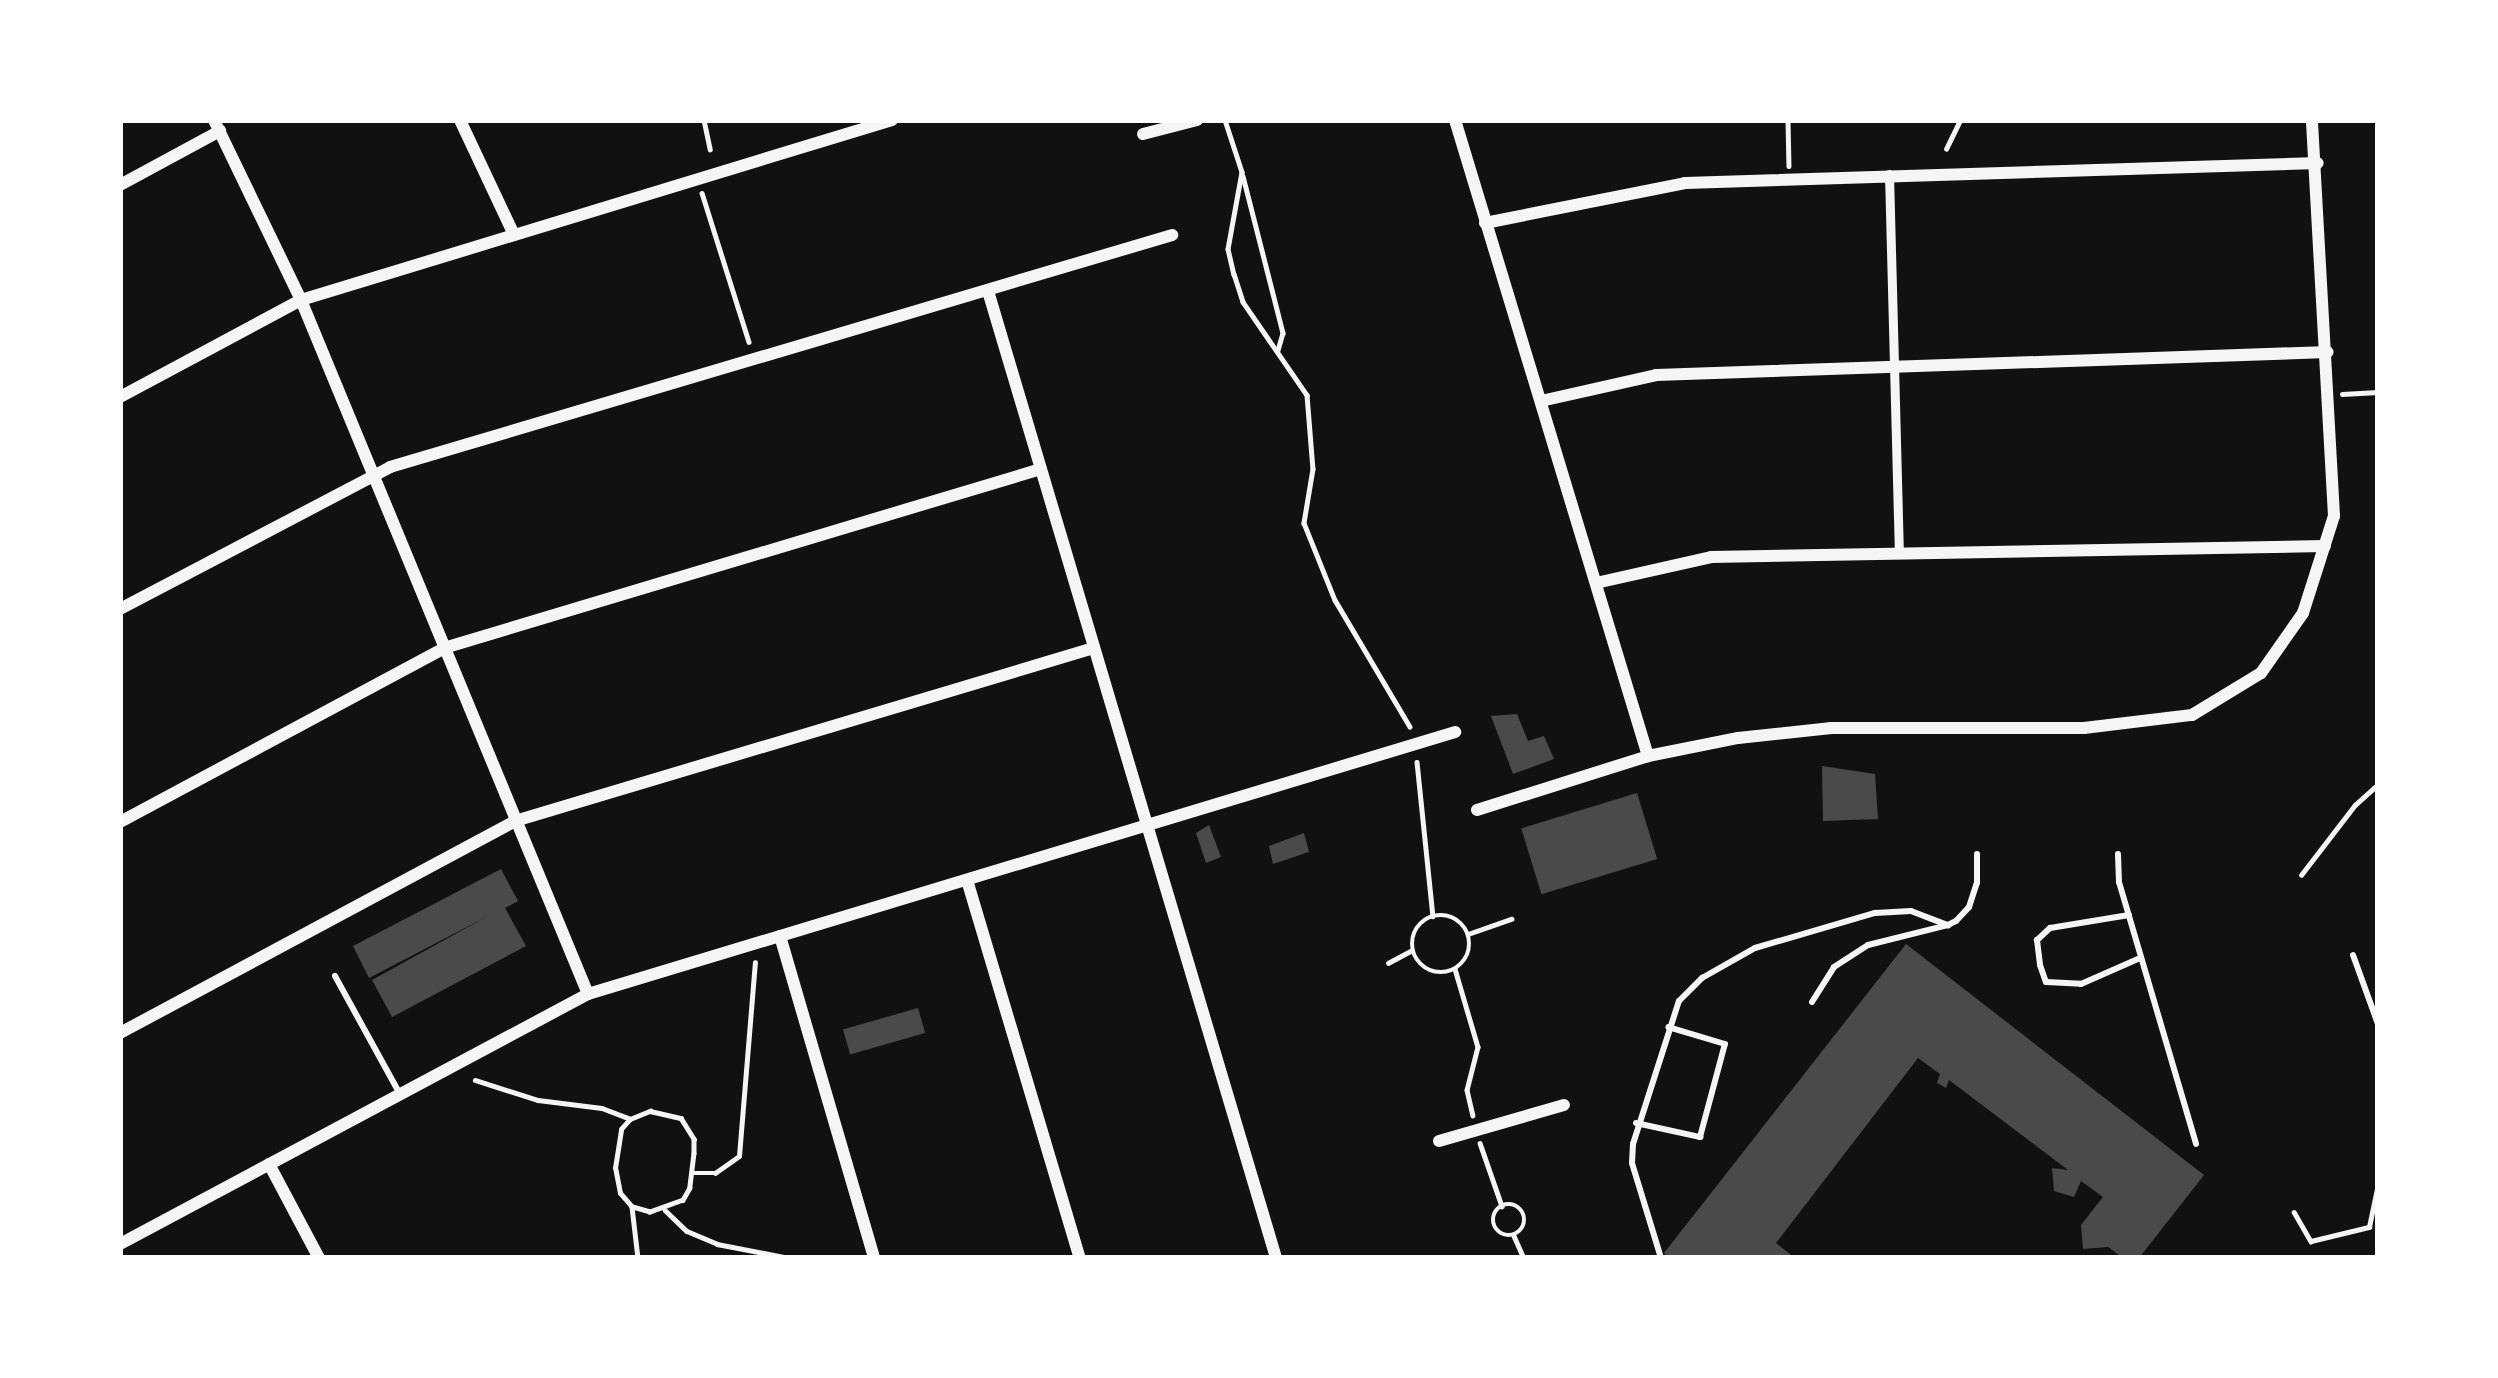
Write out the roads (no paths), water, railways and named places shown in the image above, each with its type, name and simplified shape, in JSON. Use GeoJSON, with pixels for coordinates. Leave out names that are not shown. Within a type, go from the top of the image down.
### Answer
{"type":"FeatureCollection","features":[{"type":"Feature","properties":{"kind":"street"},"geometry":{"type":"LineString","coordinates":[[460,120],[514,235]]}},
{"type":"Feature","properties":{"kind":"street"},"geometry":{"type":"LineString","coordinates":[[120,397],[301,300],[869,123],[892,120]]}},
{"type":"Feature","properties":{"kind":"street"},"geometry":{"type":"LineString","coordinates":[[1143,134],[1197,120]]}},
{"type":"Feature","properties":{"kind":"street"},"geometry":{"type":"LineString","coordinates":[[1455,120],[1648,756]]}},
{"type":"Feature","properties":{"kind":"street"},"geometry":{"type":"LineString","coordinates":[[1478,810],[1648,756],[1831,728],[2084,728],[2192,715],[2261,673],[2303,613],[2334,516],[2318,163],[2312,120]]}},
{"type":"Feature","properties":{"kind":"street"},"geometry":{"type":"LineString","coordinates":[[120,185],[217,126],[301,300],[588,994]]}},
{"type":"Feature","properties":{"kind":"street"},"geometry":{"type":"LineString","coordinates":[[1485,223],[1685,183],[2318,163]]}},
{"type":"Feature","properties":{"kind":"street"},"geometry":{"type":"LineString","coordinates":[[1889,174],[1899,554]]}},
{"type":"Feature","properties":{"kind":"street"},"geometry":{"type":"LineString","coordinates":[[120,609],[372,474],[1172,235]]}},
{"type":"Feature","properties":{"kind":"street"},"geometry":{"type":"LineString","coordinates":[[988,291],[1276,1258]]}},
{"type":"Feature","properties":{"kind":"street"},"geometry":{"type":"LineString","coordinates":[[1541,401],[1656,375],[2328,352]]}},
{"type":"Feature","properties":{"kind":"street"},"geometry":{"type":"LineString","coordinates":[[120,822],[444,648],[1041,469]]}},
{"type":"Feature","properties":{"kind":"street"},"geometry":{"type":"LineString","coordinates":[[1596,583],[1711,557],[2325,545]]}},
{"type":"Feature","properties":{"kind":"street"},"geometry":{"type":"LineString","coordinates":[[120,1033],[515,821],[1094,648]]}},
{"type":"Feature","properties":{"kind":"street"},"geometry":{"type":"LineString","coordinates":[[120,1244],[588,994],[1455,732]]}},
{"type":"Feature","properties":{"kind":"street"},"geometry":{"type":"LineString","coordinates":[[967,880],[1080,1258]]}},
{"type":"Feature","properties":{"kind":"street"},"geometry":{"type":"LineString","coordinates":[[780,936],[874,1258]]}},
{"type":"Feature","properties":{"kind":"street"},"geometry":{"type":"LineString","coordinates":[[1439,1141],[1564,1106]]}},
{"type":"Feature","properties":{"kind":"street"},"geometry":{"type":"LineString","coordinates":[[269,1165],[319,1258]]}},
{"type":"Feature","properties":{"kind":"lane"},"geometry":{"type":"LineString","coordinates":[[1812,1001],[1834,967],[1868,945],[1948,925],[1969,907],[1977,883],[1977,854]]}},
{"type":"Feature","properties":{"kind":"lane"},"geometry":{"type":"LineString","coordinates":[[2117,854],[2140,958],[2195,1144]]}},
{"type":"Feature","properties":{"kind":"lane"},"geometry":{"type":"LineString","coordinates":[[1660,1258],[1632,1162],[1636,1123],[1679,1001],[1702,978],[1755,948],[1876,913],[1911,911],[1948,925]]}},
{"type":"Feature","properties":{"kind":"lane"},"geometry":{"type":"LineString","coordinates":[[2129,915],[2050,928],[2037,940],[2040,965],[2046,982],[2081,984],[2140,958]]}},
{"type":"Feature","properties":{"kind":"lane"},"geometry":{"type":"LineString","coordinates":[[2353,955],[2378,1024]]}},
{"type":"Feature","properties":{"kind":"lane"},"geometry":{"type":"LineString","coordinates":[[335,976],[400,1094]]}},
{"type":"Feature","properties":{"kind":"lane"},"geometry":{"type":"LineString","coordinates":[[1636,1123],[1700,1137],[1725,1044],[1668,1027]]}}]}
